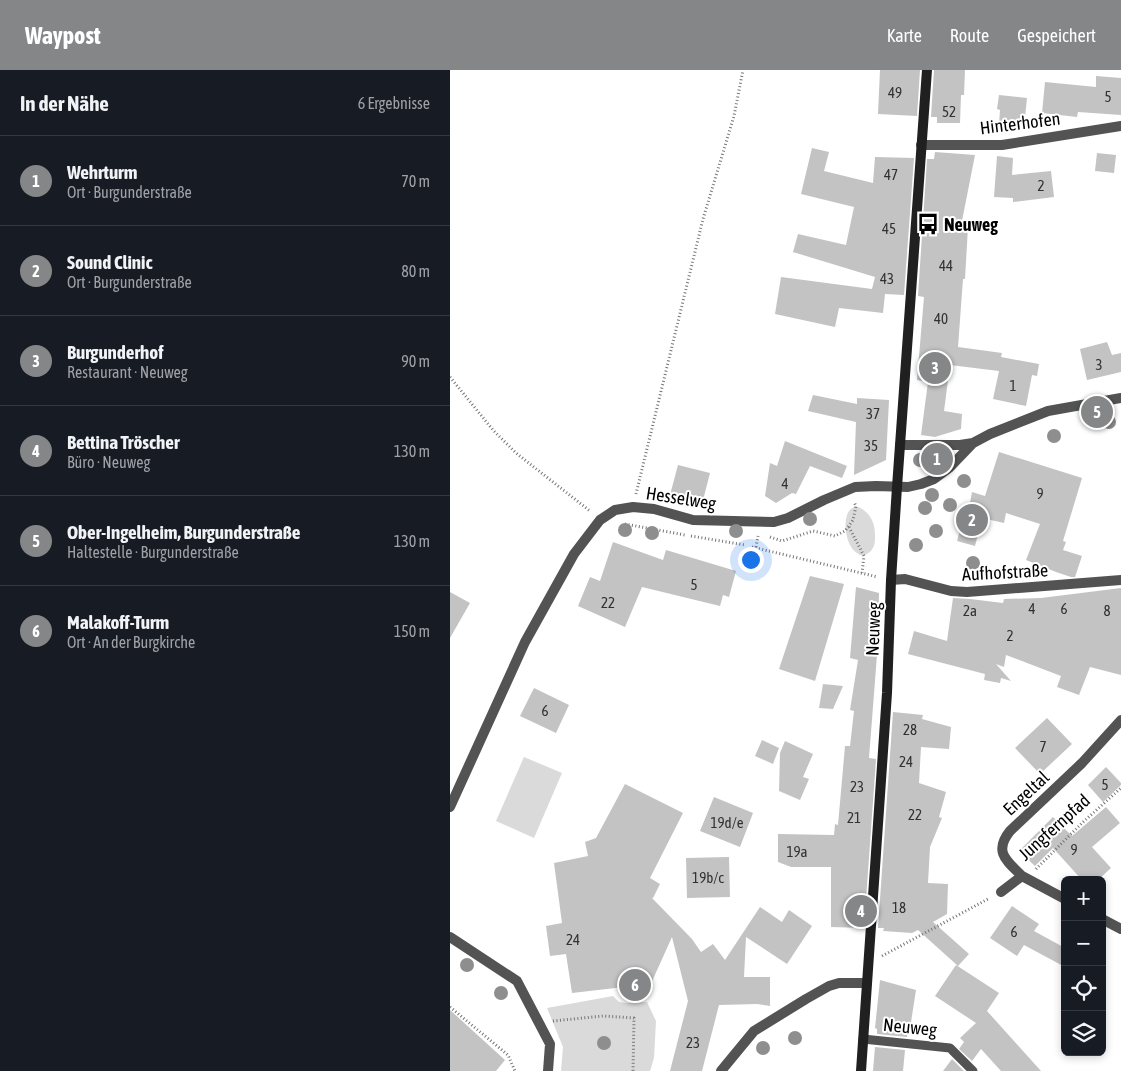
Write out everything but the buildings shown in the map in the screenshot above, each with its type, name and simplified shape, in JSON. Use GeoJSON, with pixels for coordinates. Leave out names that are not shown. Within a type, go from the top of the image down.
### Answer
{"type":"FeatureCollection","features":[{"type":"Feature","properties":{"kind":"street","name":"Neuweg"},"geometry":{"type":"LineString","coordinates":[[861,1071],[887,693],[897,487],[927,70]]}},
{"type":"Feature","properties":{"kind":"street","name":"Hinterhofen"},"geometry":{"type":"LineString","coordinates":[[921,145],[1002,145],[1121,126]]}},
{"type":"Feature","properties":{"kind":"street"},"geometry":{"type":"LineString","coordinates":[[900,445],[960,445],[973,443],[990,434],[1048,411],[1121,398]]}},
{"type":"Feature","properties":{"kind":"street","name":"Hesselweg"},"geometry":{"type":"LineString","coordinates":[[450,807],[525,642],[574,554],[600,520],[615,510],[633,507],[654,509],[693,520],[774,522],[788,518],[855,487],[908,487],[934,479],[973,443]]}},
{"type":"Feature","properties":{"kind":"street","name":"Aufhofstraße"},"geometry":{"type":"LineString","coordinates":[[891,580],[905,579],[951,591],[967,592],[1121,580]]}},
{"type":"Feature","properties":{"kind":"street","name":"Engeltal"},"geometry":{"type":"LineString","coordinates":[[1022,876],[1004,858],[1002,852],[1005,836],[1082,762],[1121,720]]}},
{"type":"Feature","properties":{"kind":"street"},"geometry":{"type":"LineString","coordinates":[[1001,892],[1022,876]]}},
{"type":"Feature","properties":{"kind":"street","name":"Jungfernpfad"},"geometry":{"type":"LineString","coordinates":[[1022,876],[1061,897]]}},
{"type":"Feature","properties":{"kind":"street"},"geometry":{"type":"LineString","coordinates":[[1106,921],[1121,929]]}},
{"type":"Feature","properties":{"kind":"street"},"geometry":{"type":"LineString","coordinates":[[450,938],[517,980],[550,1044],[548,1071]]}},
{"type":"Feature","properties":{"kind":"street"},"geometry":{"type":"LineString","coordinates":[[721,1071],[754,1031],[806,999],[829,986],[839,983],[868,983]]}},
{"type":"Feature","properties":{"kind":"lane","name":"Neuweg"},"geometry":{"type":"LineString","coordinates":[[864,1039],[950,1048],[973,1071]]}},
{"type":"Feature","properties":{"kind":"path"},"geometry":{"type":"LineString","coordinates":[[633,507],[701,229],[734,116],[743,70]]}},
{"type":"Feature","properties":{"kind":"path"},"geometry":{"type":"LineString","coordinates":[[450,377],[493,430],[516,453],[600,520],[745,545]]}},
{"type":"Feature","properties":{"kind":"path"},"geometry":{"type":"LineString","coordinates":[[849,490],[856,506],[853,520],[845,531],[834,536],[813,531],[782,541],[759,534],[754,547],[891,580]]}},
{"type":"Feature","properties":{"kind":"path"},"geometry":{"type":"LineString","coordinates":[[849,527],[864,556],[862,573]]}},
{"type":"Feature","properties":{"kind":"path","name":"Jungfernpfad"},"geometry":{"type":"LineString","coordinates":[[1022,876],[1037,868],[1082,823],[1121,788]]}},
{"type":"Feature","properties":{"kind":"path"},"geometry":{"type":"LineString","coordinates":[[869,959],[887,954],[1001,892]]}},
{"type":"Feature","properties":{"kind":"path"},"geometry":{"type":"LineString","coordinates":[[450,1007],[508,1055],[515,1071]]}},
{"type":"Feature","properties":{"kind":"path"},"geometry":{"type":"LineString","coordinates":[[538,1022],[603,1016],[634,1018],[633,1071]]}},
{"type":"Feature","properties":{"kind":"shaded area"},"geometry":{"type":"Polygon","coordinates":[[[856,506],[868,514],[875,530],[873,547],[864,556],[853,550],[846,534],[847,515],[856,506]]]}},
{"type":"Feature","properties":{"kind":"shaded area"},"geometry":{"type":"Polygon","coordinates":[[[524,757],[562,773],[534,838],[496,821],[524,757]]]}},
{"type":"Feature","properties":{"kind":"shaded area"},"geometry":{"type":"Polygon","coordinates":[[[613,996],[619,1002],[647,1002],[656,1021],[654,1058],[650,1071],[561,1071],[563,1047],[547,1008],[613,996]]]}},
{"type":"Feature","properties":{"kind":"place","name":"Neuweg"},"geometry":{"type":"Point","coordinates":[928,224]}},
{"type":"Feature","properties":{"kind":"place","name":"Burgunderhof"},"geometry":{"type":"Point","coordinates":[935,368]}},
{"type":"Feature","properties":{"kind":"place","name":"Ober-Ingelheim, Burgunderstraße"},"geometry":{"type":"Point","coordinates":[1097,412]}},
{"type":"Feature","properties":{"kind":"place","name":"Wehrturm"},"geometry":{"type":"Point","coordinates":[937,459]}},
{"type":"Feature","properties":{"kind":"place","name":"Sound Clinic"},"geometry":{"type":"Point","coordinates":[972,520]}},
{"type":"Feature","properties":{"kind":"place","name":"Bettina Tröscher"},"geometry":{"type":"Point","coordinates":[861,911]}},
{"type":"Feature","properties":{"kind":"place","name":"Malakoff-Turm"},"geometry":{"type":"Point","coordinates":[635,985]}}]}
